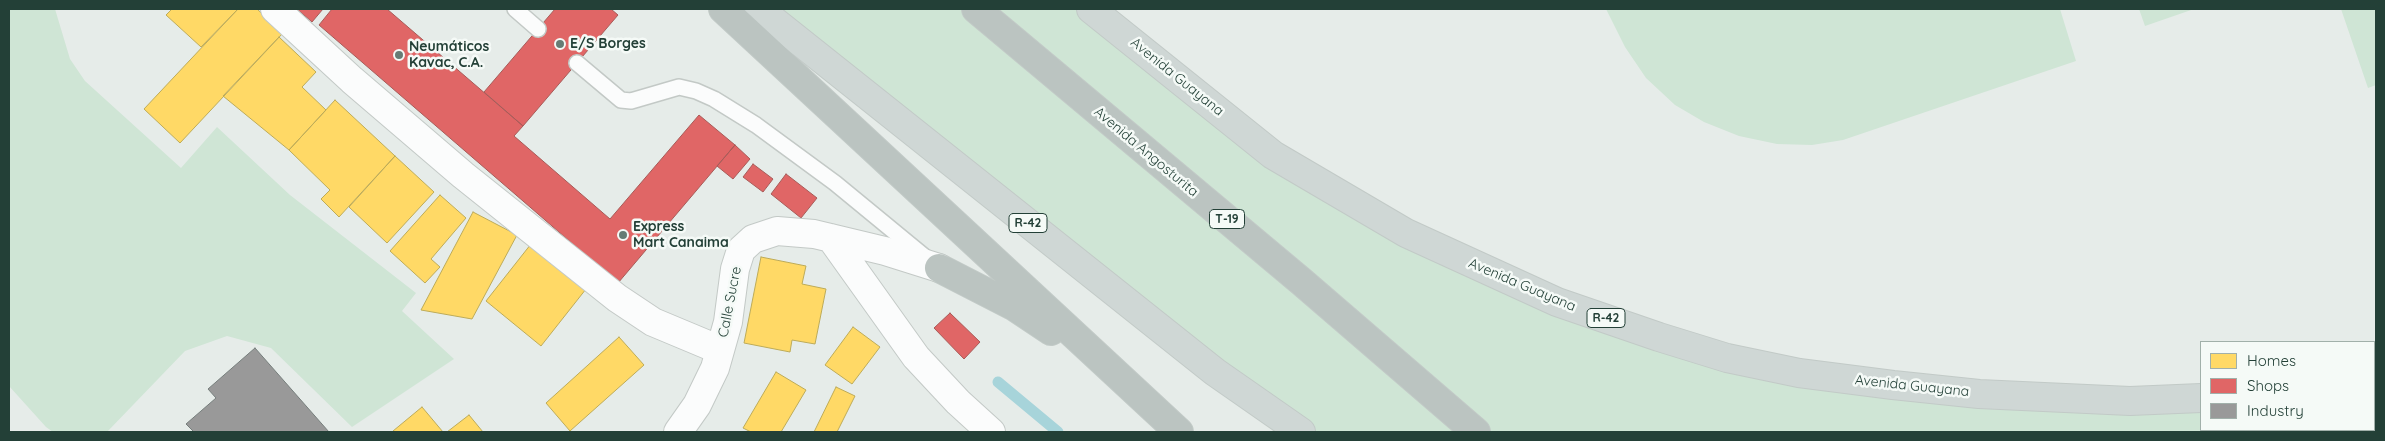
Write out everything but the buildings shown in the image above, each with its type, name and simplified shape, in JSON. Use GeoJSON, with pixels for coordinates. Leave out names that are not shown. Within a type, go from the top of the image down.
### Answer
{"type":"FeatureCollection","features":[{"type":"Feature","properties":{"kind":"highway"},"geometry":{"type":"LineString","coordinates":[[724,9],[1179,432]]}},
{"type":"Feature","properties":{"kind":"highway","name":"Avenida Angosturita"},"geometry":{"type":"LineString","coordinates":[[976,9],[1302,282],[1476,432]]}},
{"type":"Feature","properties":{"kind":"highway"},"geometry":{"type":"LineString","coordinates":[[939,268],[1015,307],[1108,367]]}},
{"type":"Feature","properties":{"kind":"main road","name":"R-42"},"geometry":{"type":"LineString","coordinates":[[758,9],[1216,372],[1301,432]]}},
{"type":"Feature","properties":{"kind":"main road","name":"Avenida Guayana"},"geometry":{"type":"LineString","coordinates":[[1091,9],[1273,155],[1336,194],[1406,233],[1506,280],[1576,308],[1727,358],[1800,373],[1893,386],[1979,394],[2130,401],[2200,398]]}},
{"type":"Feature","properties":{"kind":"street"},"geometry":{"type":"LineString","coordinates":[[275,9],[352,80],[463,175],[617,298],[653,322],[720,350]]}},
{"type":"Feature","properties":{"kind":"street","name":"Calle Sucre"},"geometry":{"type":"LineString","coordinates":[[678,432],[697,405],[716,368],[741,250],[753,238],[777,231],[831,238],[885,251],[939,268]]}},
{"type":"Feature","properties":{"kind":"street"},"geometry":{"type":"LineString","coordinates":[[831,238],[916,357],[958,402],[991,432]]}},
{"type":"Feature","properties":{"kind":"lane"},"geometry":{"type":"LineString","coordinates":[[516,9],[538,29]]}},
{"type":"Feature","properties":{"kind":"lane"},"geometry":{"type":"LineString","coordinates":[[577,63],[621,100],[631,100],[678,87],[714,98],[756,125],[835,183],[939,268]]}},
{"type":"Feature","properties":{"kind":"green space"},"geometry":{"type":"Polygon","coordinates":[[[9,9],[55,9],[70,59],[85,81],[181,168],[217,127],[290,195],[416,293],[402,311],[454,359],[352,427],[271,348],[227,336],[185,351],[107,432],[53,432],[46,427],[9,386],[9,9]]]}},
{"type":"Feature","properties":{"kind":"green space"},"geometry":{"type":"Polygon","coordinates":[[[759,9],[1091,9],[1193,90],[1489,272],[1800,373],[2200,398],[2200,431],[2375,431],[2376,387],[2376,432],[1301,432],[759,9]]]}},
{"type":"Feature","properties":{"kind":"green space"},"geometry":{"type":"Polygon","coordinates":[[[1606,9],[2060,9],[2076,61],[1843,140],[1812,145],[1777,144],[1739,136],[1704,122],[1675,105],[1646,78],[1625,47],[1606,9]]]}},
{"type":"Feature","properties":{"kind":"green space"},"geometry":{"type":"Polygon","coordinates":[[[2139,9],[2194,9],[2145,26],[2139,9]]]}},
{"type":"Feature","properties":{"kind":"green space"},"geometry":{"type":"Polygon","coordinates":[[[2341,9],[2376,9],[2376,85],[2368,88],[2341,9]]]}},
{"type":"Feature","properties":{"kind":"waterway"},"geometry":{"type":"LineString","coordinates":[[998,382],[1058,432]]}},
{"type":"Feature","properties":{"kind":"place","name":"E/S Borges"},"geometry":{"type":"Point","coordinates":[560,44]}},
{"type":"Feature","properties":{"kind":"place","name":"Neumáticos Kavac, C.A."},"geometry":{"type":"Point","coordinates":[399,55]}},
{"type":"Feature","properties":{"kind":"place","name":"Express Mart Canaima"},"geometry":{"type":"Point","coordinates":[623,235]}}]}
